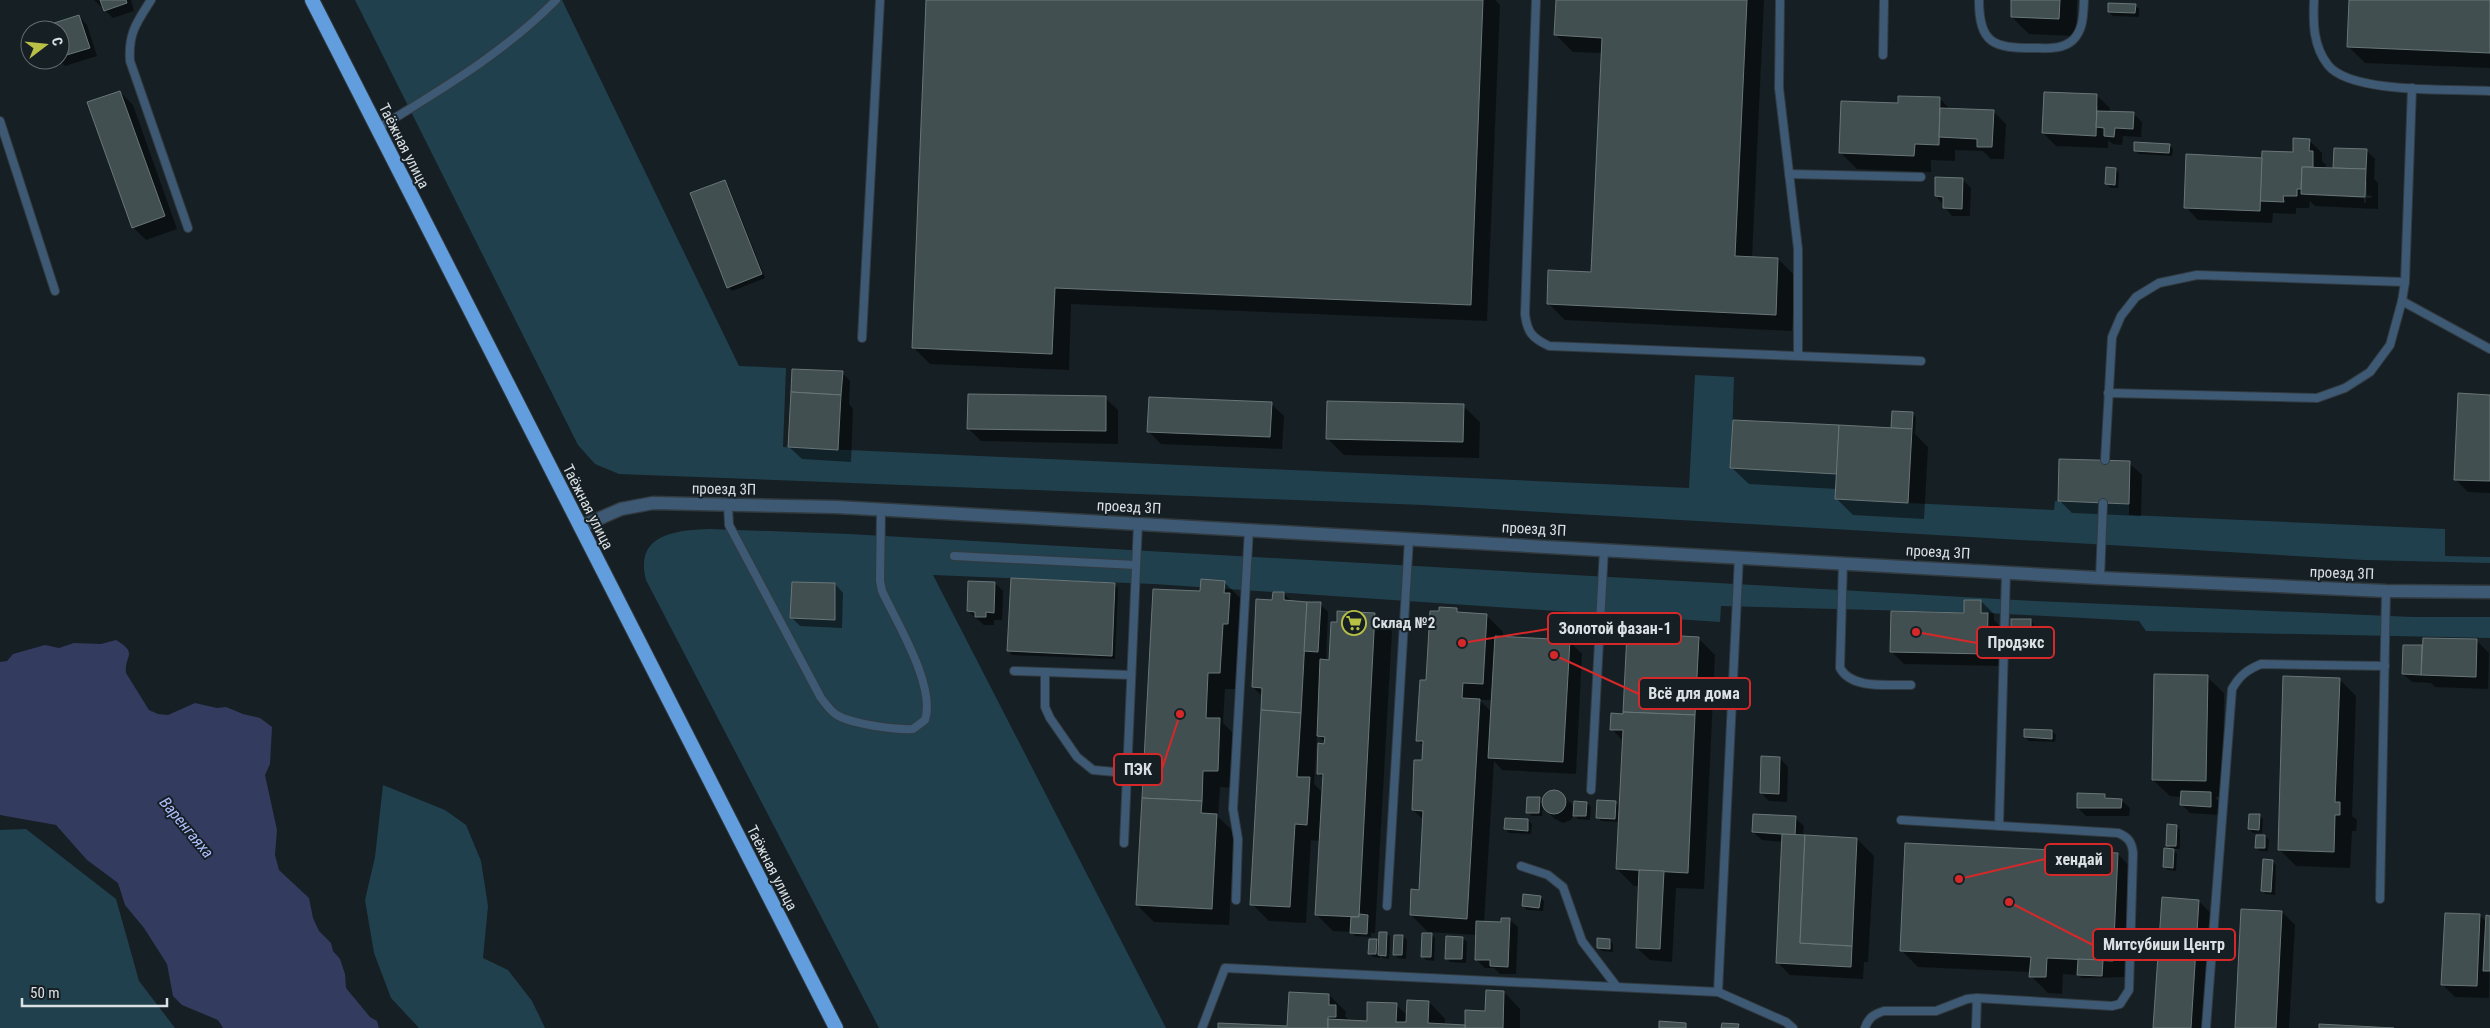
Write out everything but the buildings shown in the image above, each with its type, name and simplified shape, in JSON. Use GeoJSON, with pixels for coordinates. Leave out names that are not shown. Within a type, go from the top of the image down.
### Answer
{"type":"FeatureCollection","features":[{"type":"Feature","properties":{"kind":"highway","name":"Таёжная улица"},"geometry":{"type":"LineString","coordinates":[[312,0],[836,1028]]}},
{"type":"Feature","properties":{"kind":"street","name":"проезд 3П"},"geometry":{"type":"LineString","coordinates":[[580,527],[606,514],[637,505],[728,505],[882,510],[1739,556],[2100,578],[2386,591],[2490,592]]}},
{"type":"Feature","properties":{"kind":"lane"},"geometry":{"type":"LineString","coordinates":[[151,0],[129,42],[130,61],[188,228]]}},
{"type":"Feature","properties":{"kind":"lane"},"geometry":{"type":"LineString","coordinates":[[377,129],[474,68],[510,42],[556,0]]}},
{"type":"Feature","properties":{"kind":"lane"},"geometry":{"type":"LineString","coordinates":[[862,338],[880,0]]}},
{"type":"Feature","properties":{"kind":"lane"},"geometry":{"type":"LineString","coordinates":[[1536,0],[1525,314],[1526,327],[1534,339],[1548,346],[1921,361]]}},
{"type":"Feature","properties":{"kind":"lane"},"geometry":{"type":"LineString","coordinates":[[1780,0],[1780,88],[1798,258],[1798,356]]}},
{"type":"Feature","properties":{"kind":"lane"},"geometry":{"type":"LineString","coordinates":[[1883,55],[1884,0]]}},
{"type":"Feature","properties":{"kind":"lane"},"geometry":{"type":"LineString","coordinates":[[1980,0],[1979,16],[1983,32],[1993,42],[2004,48],[2051,48],[2064,46],[2074,39],[2082,26],[2084,0]]}},
{"type":"Feature","properties":{"kind":"lane"},"geometry":{"type":"LineString","coordinates":[[2314,0],[2313,25],[2317,47],[2328,66],[2345,79],[2366,85],[2490,90]]}},
{"type":"Feature","properties":{"kind":"lane"},"geometry":{"type":"LineString","coordinates":[[2108,393],[2317,398],[2345,388],[2370,372],[2390,345],[2402,300],[2412,88]]}},
{"type":"Feature","properties":{"kind":"lane"},"geometry":{"type":"LineString","coordinates":[[0,121],[55,291]]}},
{"type":"Feature","properties":{"kind":"lane"},"geometry":{"type":"LineString","coordinates":[[1789,174],[1921,176]]}},
{"type":"Feature","properties":{"kind":"lane"},"geometry":{"type":"LineString","coordinates":[[2105,460],[2112,337],[2121,316],[2136,297],[2159,284],[2198,275],[2404,282]]}},
{"type":"Feature","properties":{"kind":"lane"},"geometry":{"type":"LineString","coordinates":[[2402,300],[2490,349]]}},
{"type":"Feature","properties":{"kind":"lane"},"geometry":{"type":"LineString","coordinates":[[2100,578],[2103,503]]}},
{"type":"Feature","properties":{"kind":"lane"},"geometry":{"type":"LineString","coordinates":[[728,505],[730,525],[744,555],[821,698],[838,716],[855,721],[913,729],[925,720],[927,701],[920,672],[882,591],[880,581],[882,510]]}},
{"type":"Feature","properties":{"kind":"lane"},"geometry":{"type":"LineString","coordinates":[[1124,843],[1138,523]]}},
{"type":"Feature","properties":{"kind":"lane"},"geometry":{"type":"LineString","coordinates":[[1236,900],[1238,839],[1234,809],[1250,529]]}},
{"type":"Feature","properties":{"kind":"lane"},"geometry":{"type":"LineString","coordinates":[[1387,906],[1409,539]]}},
{"type":"Feature","properties":{"kind":"lane"},"geometry":{"type":"LineString","coordinates":[[1592,790],[1604,549]]}},
{"type":"Feature","properties":{"kind":"lane"},"geometry":{"type":"LineString","coordinates":[[954,556],[1136,564]]}},
{"type":"Feature","properties":{"kind":"lane"},"geometry":{"type":"LineString","coordinates":[[1718,992],[1739,556]]}},
{"type":"Feature","properties":{"kind":"lane"},"geometry":{"type":"LineString","coordinates":[[1843,562],[1840,668],[1844,675],[1860,682],[1910,685]]}},
{"type":"Feature","properties":{"kind":"lane"},"geometry":{"type":"LineString","coordinates":[[1999,826],[2006,572]]}},
{"type":"Feature","properties":{"kind":"lane"},"geometry":{"type":"LineString","coordinates":[[2380,899],[2386,591]]}},
{"type":"Feature","properties":{"kind":"lane"},"geometry":{"type":"LineString","coordinates":[[2206,1028],[2232,689],[2238,678],[2247,670],[2261,664],[2385,666]]}},
{"type":"Feature","properties":{"kind":"lane"},"geometry":{"type":"LineString","coordinates":[[1014,671],[1131,675]]}},
{"type":"Feature","properties":{"kind":"lane"},"geometry":{"type":"LineString","coordinates":[[1045,672],[1045,706],[1050,718],[1077,757],[1093,770],[1127,773]]}},
{"type":"Feature","properties":{"kind":"lane"},"geometry":{"type":"LineString","coordinates":[[1865,1028],[1869,1018],[1876,1013],[1884,1011],[1936,1011],[1968,999],[1977,998],[2112,1006],[2120,1004],[2128,990],[2134,853],[2132,845],[2126,836],[2118,833],[1901,820]]}},
{"type":"Feature","properties":{"kind":"lane"},"geometry":{"type":"LineString","coordinates":[[1521,866],[1548,874],[1563,887],[1582,941],[1617,986]]}},
{"type":"Feature","properties":{"kind":"lane"},"geometry":{"type":"LineString","coordinates":[[1202,1028],[1225,968],[1718,992],[1786,1022],[1793,1028]]}},
{"type":"Feature","properties":{"kind":"lane"},"geometry":{"type":"LineString","coordinates":[[1976,1028],[1977,998]]}},
{"type":"Feature","properties":{"kind":"shaded area"},"geometry":{"type":"Polygon","coordinates":[[[355,0],[562,0],[739,366],[786,368],[783,447],[1689,488],[1695,375],[1734,377],[1731,468],[1837,474],[1908,503],[2054,510],[2055,501],[2129,504],[2129,515],[2445,529],[2445,556],[2490,557],[2490,563],[2365,560],[1423,505],[619,474],[595,464],[578,445],[355,0]]]}},
{"type":"Feature","properties":{"kind":"shaded area"},"geometry":{"type":"Polygon","coordinates":[[[710,529],[849,534],[2035,601],[2413,617],[2490,617],[2490,638],[2146,631],[2139,621],[1988,613],[1721,606],[1720,622],[1154,584],[933,575],[1166,1028],[879,1028],[646,580],[644,565],[646,553],[652,544],[672,533],[710,529]]]}},
{"type":"Feature","properties":{"kind":"shaded area"},"geometry":{"type":"Polygon","coordinates":[[[383,785],[445,810],[466,825],[481,861],[488,906],[483,958],[508,970],[532,1001],[545,1028],[419,1028],[391,998],[374,953],[365,900],[375,857],[383,785]]]}},
{"type":"Feature","properties":{"kind":"shaded area"},"geometry":{"type":"Polygon","coordinates":[[[26,829],[116,899],[139,981],[175,1028],[0,1028],[0,830],[26,829]]]}},
{"type":"Feature","properties":{"kind":"water","name":"Варенгаяха"},"geometry":{"type":"Polygon","coordinates":[[[116,640],[129,652],[126,673],[149,710],[158,714],[168,715],[195,703],[217,708],[226,707],[260,718],[272,727],[270,764],[265,775],[277,830],[275,855],[279,870],[309,898],[313,918],[319,931],[331,943],[333,951],[340,959],[345,974],[346,988],[370,1017],[377,1021],[379,1028],[223,1028],[218,1020],[182,1005],[173,996],[167,964],[144,928],[125,905],[118,883],[87,860],[56,825],[0,815],[0,662],[7,661],[13,654],[45,645],[59,648],[74,643],[101,644],[116,640]]]}},
{"type":"Feature","properties":{"kind":"place","name":"Склад №2"},"geometry":{"type":"Point","coordinates":[1354,623]}},
{"type":"Feature","properties":{"kind":"place","name":"Продэкс"},"geometry":{"type":"Point","coordinates":[1916,632]}},
{"type":"Feature","properties":{"kind":"place","name":"Золотой фазан-1"},"geometry":{"type":"Point","coordinates":[1462,643]}},
{"type":"Feature","properties":{"kind":"place","name":"Всё для дома"},"geometry":{"type":"Point","coordinates":[1554,655]}},
{"type":"Feature","properties":{"kind":"place","name":"ПЭК"},"geometry":{"type":"Point","coordinates":[1180,714]}},
{"type":"Feature","properties":{"kind":"place","name":"хендай"},"geometry":{"type":"Point","coordinates":[1959,879]}},
{"type":"Feature","properties":{"kind":"place","name":"Митсубиши Центр"},"geometry":{"type":"Point","coordinates":[2009,902]}}]}
